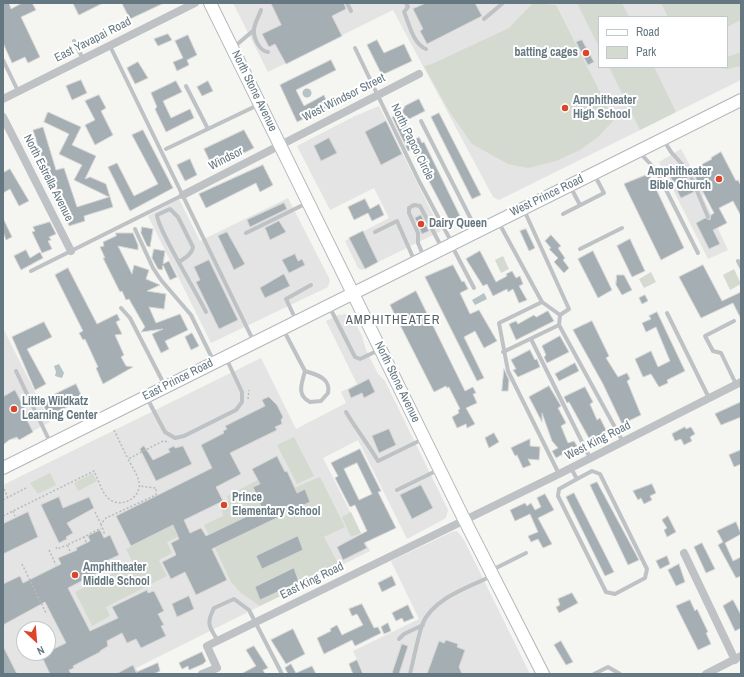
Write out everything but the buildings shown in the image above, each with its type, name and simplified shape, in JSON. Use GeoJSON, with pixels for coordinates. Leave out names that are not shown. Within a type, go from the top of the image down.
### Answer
{"type":"FeatureCollection","features":[{"type":"Feature","properties":{"kind":"main road","name":"North Stone Avenue"},"geometry":{"type":"LineString","coordinates":[[210,3],[354,292],[464,519],[493,572],[543,674]]}},
{"type":"Feature","properties":{"kind":"main road","name":"West Prince Road"},"geometry":{"type":"LineString","coordinates":[[354,292],[741,100]]}},
{"type":"Feature","properties":{"kind":"main road","name":"East Prince Road"},"geometry":{"type":"LineString","coordinates":[[3,468],[354,292]]}},
{"type":"Feature","properties":{"kind":"street","name":"East Yavapai Road"},"geometry":{"type":"LineString","coordinates":[[3,99],[195,3]]}},
{"type":"Feature","properties":{"kind":"street","name":"West Windsor Street"},"geometry":{"type":"LineString","coordinates":[[280,144],[419,74]]}},
{"type":"Feature","properties":{"kind":"street","name":"North Estrella Avenue"},"geometry":{"type":"LineString","coordinates":[[3,117],[71,251]]}},
{"type":"Feature","properties":{"kind":"street","name":"Windsor"},"geometry":{"type":"LineString","coordinates":[[183,195],[280,144]]}},
{"type":"Feature","properties":{"kind":"street","name":"West King Road"},"geometry":{"type":"LineString","coordinates":[[464,519],[560,474],[738,383]]}},
{"type":"Feature","properties":{"kind":"street","name":"East King Road"},"geometry":{"type":"LineString","coordinates":[[218,641],[464,519]]}},
{"type":"Feature","properties":{"kind":"street"},"geometry":{"type":"LineString","coordinates":[[684,553],[738,658],[706,674]]}},
{"type":"Feature","properties":{"kind":"street"},"geometry":{"type":"LineString","coordinates":[[202,674],[219,671],[207,646],[218,641]]}},
{"type":"Feature","properties":{"kind":"lane"},"geometry":{"type":"LineString","coordinates":[[348,3],[351,11]]}},
{"type":"Feature","properties":{"kind":"lane"},"geometry":{"type":"LineString","coordinates":[[406,3],[408,7],[404,12],[416,40],[426,49]]}},
{"type":"Feature","properties":{"kind":"lane"},"geometry":{"type":"LineString","coordinates":[[484,19],[503,3]]}},
{"type":"Feature","properties":{"kind":"lane"},"geometry":{"type":"LineString","coordinates":[[232,48],[254,30],[261,10]]}},
{"type":"Feature","properties":{"kind":"lane"},"geometry":{"type":"LineString","coordinates":[[254,30],[260,48],[263,51],[268,52]]}},
{"type":"Feature","properties":{"kind":"lane"},"geometry":{"type":"LineString","coordinates":[[74,41],[83,59]]}},
{"type":"Feature","properties":{"kind":"lane"},"geometry":{"type":"LineString","coordinates":[[110,46],[254,342]]}},
{"type":"Feature","properties":{"kind":"lane","name":"North Papco Circle"},"geometry":{"type":"LineString","coordinates":[[355,48],[448,245]]}},
{"type":"Feature","properties":{"kind":"lane"},"geometry":{"type":"LineString","coordinates":[[3,60],[18,92]]}},
{"type":"Feature","properties":{"kind":"lane"},"geometry":{"type":"LineString","coordinates":[[186,86],[208,129]]}},
{"type":"Feature","properties":{"kind":"lane"},"geometry":{"type":"LineString","coordinates":[[166,149],[260,104]]}},
{"type":"Feature","properties":{"kind":"lane"},"geometry":{"type":"LineString","coordinates":[[421,122],[477,231]]}},
{"type":"Feature","properties":{"kind":"lane"},"geometry":{"type":"LineString","coordinates":[[663,139],[671,152],[689,172],[708,217]]}},
{"type":"Feature","properties":{"kind":"lane"},"geometry":{"type":"LineString","coordinates":[[638,151],[656,170],[698,253]]}},
{"type":"Feature","properties":{"kind":"lane"},"geometry":{"type":"LineString","coordinates":[[563,214],[604,193],[594,173]]}},
{"type":"Feature","properties":{"kind":"lane"},"geometry":{"type":"LineString","coordinates":[[570,185],[580,205]]}},
{"type":"Feature","properties":{"kind":"lane"},"geometry":{"type":"LineString","coordinates":[[31,271],[183,195]]}},
{"type":"Feature","properties":{"kind":"lane"},"geometry":{"type":"LineString","coordinates":[[246,233],[309,202]]}},
{"type":"Feature","properties":{"kind":"lane"},"geometry":{"type":"LineString","coordinates":[[420,259],[418,233],[409,213],[409,208],[414,205],[420,206],[448,245],[474,288]]}},
{"type":"Feature","properties":{"kind":"lane"},"geometry":{"type":"LineString","coordinates":[[523,208],[569,309],[560,315]]}},
{"type":"Feature","properties":{"kind":"lane"},"geometry":{"type":"LineString","coordinates":[[179,262],[186,258],[193,247],[178,217],[170,209],[167,209],[157,216],[179,262],[206,312]]}},
{"type":"Feature","properties":{"kind":"lane"},"geometry":{"type":"LineString","coordinates":[[375,232],[397,221],[420,259]]}},
{"type":"Feature","properties":{"kind":"lane"},"geometry":{"type":"LineString","coordinates":[[498,221],[542,302],[560,315]]}},
{"type":"Feature","properties":{"kind":"lane"},"geometry":{"type":"LineString","coordinates":[[580,249],[622,228]]}},
{"type":"Feature","properties":{"kind":"lane"},"geometry":{"type":"LineString","coordinates":[[135,229],[153,268],[161,280],[191,315],[242,392],[242,402],[236,410],[184,436],[175,438],[165,432],[146,396]]}},
{"type":"Feature","properties":{"kind":"lane"},"geometry":{"type":"LineString","coordinates":[[738,261],[741,266]]}},
{"type":"Feature","properties":{"kind":"lane"},"geometry":{"type":"LineString","coordinates":[[297,321],[286,298],[311,285]]}},
{"type":"Feature","properties":{"kind":"lane"},"geometry":{"type":"LineString","coordinates":[[542,302],[499,323],[503,352],[508,371],[560,474]]}},
{"type":"Feature","properties":{"kind":"lane"},"geometry":{"type":"LineString","coordinates":[[329,304],[355,357],[360,359],[381,349]]}},
{"type":"Feature","properties":{"kind":"lane"},"geometry":{"type":"LineString","coordinates":[[121,308],[130,318],[165,387]]}},
{"type":"Feature","properties":{"kind":"lane"},"geometry":{"type":"LineString","coordinates":[[667,313],[709,398]]}},
{"type":"Feature","properties":{"kind":"lane"},"geometry":{"type":"LineString","coordinates":[[560,315],[560,325],[623,442]]}},
{"type":"Feature","properties":{"kind":"lane"},"geometry":{"type":"LineString","coordinates":[[734,321],[705,336],[713,351],[721,353],[738,383]]}},
{"type":"Feature","properties":{"kind":"lane"},"geometry":{"type":"LineString","coordinates":[[503,352],[560,325]]}},
{"type":"Feature","properties":{"kind":"lane"},"geometry":{"type":"LineString","coordinates":[[283,328],[305,371],[322,377],[327,383],[328,393],[321,401],[310,402],[302,395],[300,388],[305,371]]}},
{"type":"Feature","properties":{"kind":"lane"},"geometry":{"type":"LineString","coordinates":[[531,339],[590,458]]}},
{"type":"Feature","properties":{"kind":"lane"},"geometry":{"type":"LineString","coordinates":[[16,371],[51,444]]}},
{"type":"Feature","properties":{"kind":"lane"},"geometry":{"type":"LineString","coordinates":[[346,412],[355,428],[366,440],[378,461],[425,438]]}},
{"type":"Feature","properties":{"kind":"lane"},"geometry":{"type":"LineString","coordinates":[[571,468],[577,479]]}},
{"type":"Feature","properties":{"kind":"lane"},"geometry":{"type":"LineString","coordinates":[[398,490],[440,469]]}},
{"type":"Feature","properties":{"kind":"lane"},"geometry":{"type":"LineString","coordinates":[[592,472],[600,474],[647,569],[645,578],[615,594],[606,592],[558,496],[559,489],[577,479],[592,472]]}},
{"type":"Feature","properties":{"kind":"lane"},"geometry":{"type":"LineString","coordinates":[[410,674],[422,625],[432,609],[526,552]]}},
{"type":"Feature","properties":{"kind":"lane"},"geometry":{"type":"LineString","coordinates":[[218,641],[208,626],[209,618],[214,608],[223,602],[234,599],[242,603],[250,610],[282,674]]}},
{"type":"Feature","properties":{"kind":"lane"},"geometry":{"type":"LineString","coordinates":[[398,639],[404,634],[422,625]]}},
{"type":"Feature","properties":{"kind":"lane"},"geometry":{"type":"LineString","coordinates":[[594,674],[608,667],[620,674]]}},
{"type":"Feature","properties":{"kind":"lane"},"geometry":{"type":"LineString","coordinates":[[412,668],[415,674]]}},
{"type":"Feature","properties":{"kind":"path"},"geometry":{"type":"LineString","coordinates":[[248,401],[249,390]]}},
{"type":"Feature","properties":{"kind":"path"},"geometry":{"type":"LineString","coordinates":[[3,516],[94,471],[107,497],[117,503],[128,502],[136,496],[139,486],[137,475],[114,430]]}},
{"type":"Feature","properties":{"kind":"path"},"geometry":{"type":"LineString","coordinates":[[128,459],[163,441],[173,443]]}},
{"type":"Feature","properties":{"kind":"path"},"geometry":{"type":"LineString","coordinates":[[101,524],[106,518],[156,495],[156,488],[139,486]]}},
{"type":"Feature","properties":{"kind":"path"},"geometry":{"type":"LineString","coordinates":[[3,500],[26,488]]}},
{"type":"Feature","properties":{"kind":"path"},"geometry":{"type":"LineString","coordinates":[[4,489],[8,498]]}},
{"type":"Feature","properties":{"kind":"path"},"geometry":{"type":"LineString","coordinates":[[13,511],[15,516]]}},
{"type":"Feature","properties":{"kind":"path"},"geometry":{"type":"LineString","coordinates":[[94,512],[105,535]]}},
{"type":"Feature","properties":{"kind":"path"},"geometry":{"type":"LineString","coordinates":[[56,547],[57,549],[67,545],[102,528]]}},
{"type":"Feature","properties":{"kind":"path"},"geometry":{"type":"LineString","coordinates":[[84,537],[86,542]]}},
{"type":"Feature","properties":{"kind":"path"},"geometry":{"type":"LineString","coordinates":[[67,545],[70,551]]}},
{"type":"Feature","properties":{"kind":"path"},"geometry":{"type":"LineString","coordinates":[[49,550],[56,565]]}},
{"type":"Feature","properties":{"kind":"path"},"geometry":{"type":"LineString","coordinates":[[22,564],[46,613]]}},
{"type":"Feature","properties":{"kind":"shaded area","name":"Amphitheater High School"},"geometry":{"type":"Polygon","coordinates":[[[233,3],[741,3],[741,80],[499,200],[493,197],[393,10],[268,72],[233,3]]]}},
{"type":"Feature","properties":{"kind":"shaded area"},"geometry":{"type":"Polygon","coordinates":[[[307,88],[312,93],[307,98],[302,93],[307,88]]]}},
{"type":"Feature","properties":{"kind":"shaded area"},"geometry":{"type":"Polygon","coordinates":[[[379,106],[441,231],[362,270],[358,268],[345,241],[389,218],[374,188],[330,210],[297,146],[353,117],[379,106]]]}},
{"type":"Feature","properties":{"kind":"shaded area"},"geometry":{"type":"Polygon","coordinates":[[[681,149],[703,190],[703,197],[728,250],[708,259],[659,162],[681,149]]]}},
{"type":"Feature","properties":{"kind":"shaded area"},"geometry":{"type":"Polygon","coordinates":[[[288,198],[330,280],[328,287],[211,343],[148,216],[179,199],[200,241],[288,198]]]}},
{"type":"Feature","properties":{"kind":"shaded area"},"geometry":{"type":"Polygon","coordinates":[[[484,293],[487,299],[475,305],[472,300],[484,293]]]}},
{"type":"Feature","properties":{"kind":"shaded area"},"geometry":{"type":"Polygon","coordinates":[[[347,314],[353,319],[362,336],[366,350],[378,374],[385,381],[448,510],[446,518],[407,539],[358,440],[323,458],[370,551],[136,668],[139,674],[3,674],[3,485],[261,358],[296,429],[346,403],[341,392],[357,384],[326,321],[338,315],[347,314]]]}},
{"type":"Feature","properties":{"kind":"shaded area"},"geometry":{"type":"Polygon","coordinates":[[[4,330],[50,422],[33,432],[14,440],[3,418],[4,330]]]}},
{"type":"Feature","properties":{"kind":"shaded area"},"geometry":{"type":"Polygon","coordinates":[[[59,364],[64,373],[62,378],[55,376],[56,372],[54,366],[59,364]]]}},
{"type":"Feature","properties":{"kind":"shaded area"},"geometry":{"type":"Polygon","coordinates":[[[457,531],[464,540],[530,674],[364,674],[353,651],[419,619],[391,561],[457,531]]]}},
{"type":"Feature","properties":{"kind":"green space"},"geometry":{"type":"Polygon","coordinates":[[[533,3],[556,5],[614,120],[599,136],[580,150],[556,161],[528,168],[508,164],[472,144],[449,111],[424,66],[432,64],[509,28],[533,3]]]}},
{"type":"Feature","properties":{"kind":"green space"},"geometry":{"type":"Polygon","coordinates":[[[577,3],[622,3],[628,16],[598,16],[598,45],[577,3]]]}},
{"type":"Feature","properties":{"kind":"green space"},"geometry":{"type":"Polygon","coordinates":[[[661,3],[741,3],[741,20],[728,26],[728,16],[668,16],[661,3]]]}},
{"type":"Feature","properties":{"kind":"green space"},"geometry":{"type":"Polygon","coordinates":[[[741,52],[741,66],[728,69],[720,68],[728,68],[728,57],[741,52]]]}},
{"type":"Feature","properties":{"kind":"green space"},"geometry":{"type":"Polygon","coordinates":[[[609,68],[654,68],[676,112],[640,130],[609,68]]]}},
{"type":"Feature","properties":{"kind":"green space"},"geometry":{"type":"Polygon","coordinates":[[[503,256],[509,269],[501,273],[495,260],[503,256]]]}},
{"type":"Feature","properties":{"kind":"green space"},"geometry":{"type":"Polygon","coordinates":[[[734,269],[741,284],[730,290],[723,275],[734,269]]]}},
{"type":"Feature","properties":{"kind":"green space"},"geometry":{"type":"Polygon","coordinates":[[[651,272],[656,282],[644,288],[639,279],[651,272]]]}},
{"type":"Feature","properties":{"kind":"green space"},"geometry":{"type":"Polygon","coordinates":[[[294,437],[314,476],[297,484],[277,445],[294,437]]]}},
{"type":"Feature","properties":{"kind":"green space"},"geometry":{"type":"Polygon","coordinates":[[[283,467],[294,488],[320,477],[345,527],[324,537],[340,567],[260,606],[241,593],[231,582],[204,525],[223,516],[221,505],[229,501],[227,496],[283,467]]]}},
{"type":"Feature","properties":{"kind":"green space"},"geometry":{"type":"Polygon","coordinates":[[[50,473],[56,485],[38,494],[30,483],[50,473]]]}},
{"type":"Feature","properties":{"kind":"green space"},"geometry":{"type":"Polygon","coordinates":[[[93,473],[97,481],[78,491],[74,483],[93,473]]]}},
{"type":"Feature","properties":{"kind":"green space"},"geometry":{"type":"Polygon","coordinates":[[[351,512],[361,533],[351,537],[342,517],[351,512]]]}},
{"type":"Feature","properties":{"kind":"green space"},"geometry":{"type":"Polygon","coordinates":[[[173,525],[178,537],[167,542],[172,553],[159,560],[167,576],[106,607],[110,616],[92,626],[75,592],[133,563],[126,549],[173,525]]]}},
{"type":"Feature","properties":{"kind":"place","name":"batting cages"},"geometry":{"type":"Point","coordinates":[586,53]}},
{"type":"Feature","properties":{"kind":"place","name":"Amphitheater High School"},"geometry":{"type":"Point","coordinates":[565,108]}},
{"type":"Feature","properties":{"kind":"place","name":"Amphitheater Bible Church"},"geometry":{"type":"Point","coordinates":[719,179]}},
{"type":"Feature","properties":{"kind":"place","name":"Dairy Queen"},"geometry":{"type":"Point","coordinates":[421,224]}},
{"type":"Feature","properties":{"kind":"place","name":"Little Wildkatz Learning Center"},"geometry":{"type":"Point","coordinates":[14,409]}},
{"type":"Feature","properties":{"kind":"place","name":"Prince Elementary School"},"geometry":{"type":"Point","coordinates":[224,505]}},
{"type":"Feature","properties":{"kind":"place","name":"Amphitheater Middle School"},"geometry":{"type":"Point","coordinates":[75,575]}},
{"type":"Feature","properties":{"kind":"district","name":"AMPHITHEATER"},"geometry":{"type":"Point","coordinates":[393,321]}}]}
